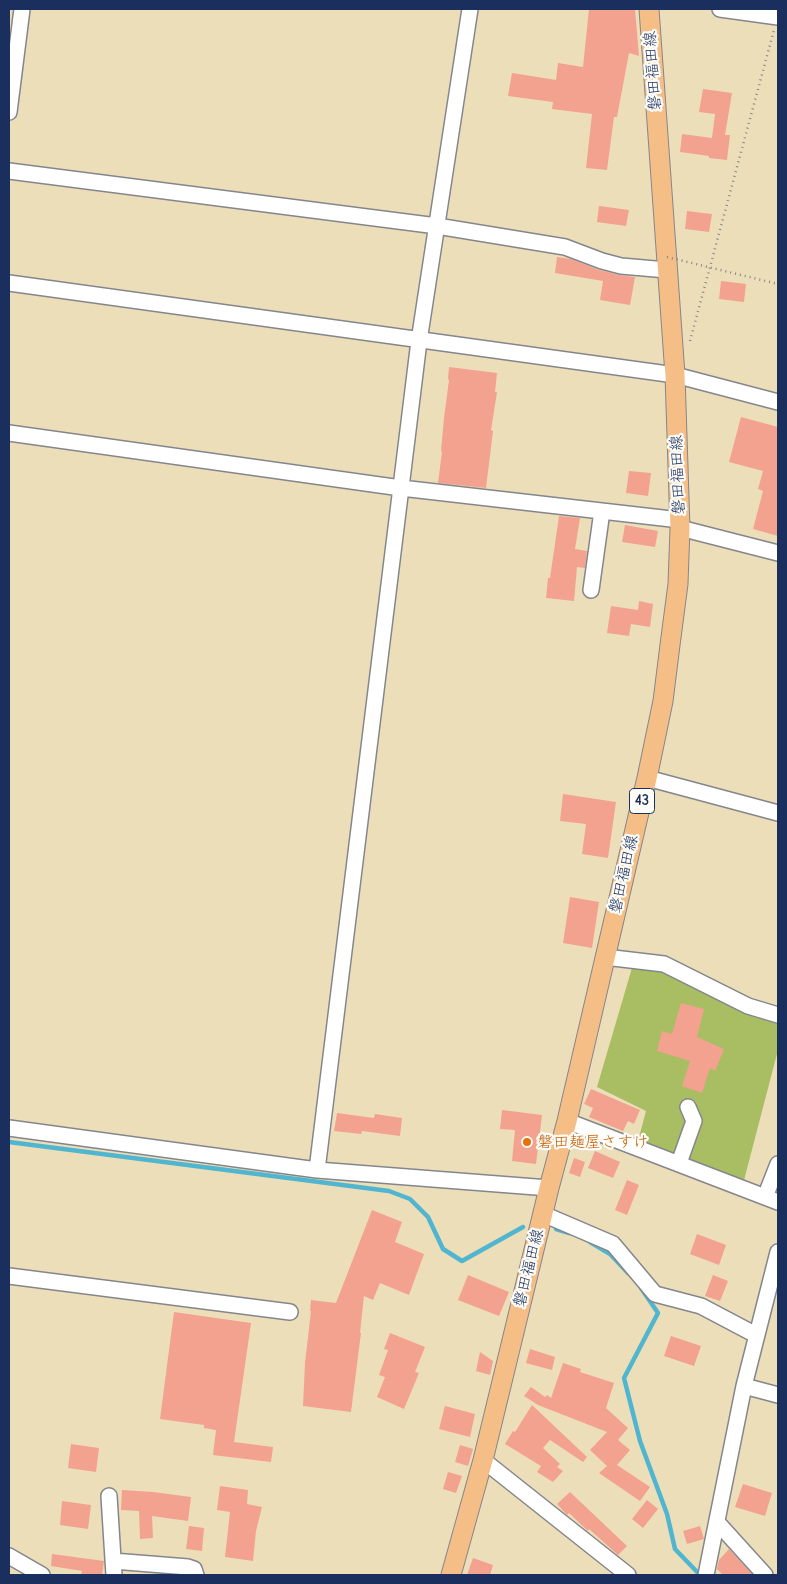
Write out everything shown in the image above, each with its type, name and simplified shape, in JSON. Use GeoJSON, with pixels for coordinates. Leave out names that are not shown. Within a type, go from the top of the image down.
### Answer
{"type":"FeatureCollection","features":[{"type":"Feature","properties":{"kind":"main road","name":"磐田福田線"},"geometry":{"type":"LineString","coordinates":[[451,1575],[483,1460],[548,1188],[567,1121],[647,778],[663,701],[678,584],[680,524],[675,375],[649,9]]}},
{"type":"Feature","properties":{"kind":"street"},"geometry":{"type":"LineString","coordinates":[[9,112],[22,9]]}},
{"type":"Feature","properties":{"kind":"street"},"geometry":{"type":"LineString","coordinates":[[317,1170],[419,341],[470,9]]}},
{"type":"Feature","properties":{"kind":"street"},"geometry":{"type":"LineString","coordinates":[[720,9],[778,15]]}},
{"type":"Feature","properties":{"kind":"street"},"geometry":{"type":"LineString","coordinates":[[9,171],[437,226],[566,247],[621,266],[667,263]]}},
{"type":"Feature","properties":{"kind":"street"},"geometry":{"type":"LineString","coordinates":[[9,283],[675,375],[778,402]]}},
{"type":"Feature","properties":{"kind":"street"},"geometry":{"type":"LineString","coordinates":[[9,433],[401,488],[602,511],[680,524],[778,554]]}},
{"type":"Feature","properties":{"kind":"street"},"geometry":{"type":"LineString","coordinates":[[591,590],[602,511]]}},
{"type":"Feature","properties":{"kind":"street"},"geometry":{"type":"LineString","coordinates":[[647,778],[778,813]]}},
{"type":"Feature","properties":{"kind":"street"},"geometry":{"type":"LineString","coordinates":[[605,957],[664,964],[748,1006],[778,1015]]}},
{"type":"Feature","properties":{"kind":"street"},"geometry":{"type":"LineString","coordinates":[[678,1164],[694,1121],[688,1107]]}},
{"type":"Feature","properties":{"kind":"street"},"geometry":{"type":"LineString","coordinates":[[567,1121],[772,1200],[778,1164]]}},
{"type":"Feature","properties":{"kind":"street"},"geometry":{"type":"LineString","coordinates":[[9,1128],[317,1170],[548,1188]]}},
{"type":"Feature","properties":{"kind":"street"},"geometry":{"type":"LineString","coordinates":[[543,1214],[613,1244],[655,1294],[701,1306],[756,1335]]}},
{"type":"Feature","properties":{"kind":"street"},"geometry":{"type":"LineString","coordinates":[[706,1575],[744,1386],[778,1252]]}},
{"type":"Feature","properties":{"kind":"street"},"geometry":{"type":"LineString","coordinates":[[9,1276],[290,1312]]}},
{"type":"Feature","properties":{"kind":"street"},"geometry":{"type":"LineString","coordinates":[[744,1386],[778,1395]]}},
{"type":"Feature","properties":{"kind":"street"},"geometry":{"type":"LineString","coordinates":[[483,1460],[628,1575]]}},
{"type":"Feature","properties":{"kind":"street"},"geometry":{"type":"LineString","coordinates":[[109,1496],[114,1568],[188,1567],[194,1570],[196,1575]]}},
{"type":"Feature","properties":{"kind":"street"},"geometry":{"type":"LineString","coordinates":[[717,1522],[765,1575]]}},
{"type":"Feature","properties":{"kind":"street"},"geometry":{"type":"LineString","coordinates":[[9,1556],[42,1575]]}},
{"type":"Feature","properties":{"kind":"path"},"geometry":{"type":"LineString","coordinates":[[690,342],[778,15]]}},
{"type":"Feature","properties":{"kind":"path"},"geometry":{"type":"LineString","coordinates":[[667,263],[710,267],[778,284]]}},
{"type":"Feature","properties":{"kind":"green space"},"geometry":{"type":"Polygon","coordinates":[[[634,961],[778,1015],[778,1050],[742,1188],[638,1141],[646,1111],[597,1087],[634,961]]]}},
{"type":"Feature","properties":{"kind":"building"},"geometry":{"type":"Polygon","coordinates":[[[589,9],[635,9],[639,56],[629,53],[617,117],[614,117],[607,170],[586,168],[592,114],[552,109],[553,102],[508,96],[512,73],[556,80],[558,63],[583,67],[589,9]]]}},
{"type":"Feature","properties":{"kind":"building"},"geometry":{"type":"Polygon","coordinates":[[[703,89],[732,93],[725,135],[730,135],[727,160],[680,152],[682,134],[712,138],[715,114],[699,112],[703,89]]]}},
{"type":"Feature","properties":{"kind":"building"},"geometry":{"type":"Polygon","coordinates":[[[599,206],[629,210],[626,226],[597,222],[599,206]]]}},
{"type":"Feature","properties":{"kind":"building"},"geometry":{"type":"Polygon","coordinates":[[[687,211],[712,214],[709,232],[685,229],[687,211]]]}},
{"type":"Feature","properties":{"kind":"building"},"geometry":{"type":"Polygon","coordinates":[[[557,257],[571,259],[599,270],[635,277],[630,305],[600,300],[603,281],[555,273],[557,257]]]}},
{"type":"Feature","properties":{"kind":"building"},"geometry":{"type":"Polygon","coordinates":[[[721,281],[746,284],[744,302],[719,299],[721,281]]]}},
{"type":"Feature","properties":{"kind":"building"},"geometry":{"type":"Polygon","coordinates":[[[449,367],[497,373],[495,392],[497,392],[491,430],[493,431],[486,488],[438,483],[449,367]]]}},
{"type":"Feature","properties":{"kind":"building"},"geometry":{"type":"Polygon","coordinates":[[[741,417],[778,427],[778,536],[753,529],[763,491],[758,489],[763,471],[729,462],[741,417]]]}},
{"type":"Feature","properties":{"kind":"building"},"geometry":{"type":"Polygon","coordinates":[[[629,471],[651,473],[648,496],[626,493],[629,471]]]}},
{"type":"Feature","properties":{"kind":"building"},"geometry":{"type":"Polygon","coordinates":[[[559,516],[580,518],[575,549],[587,551],[585,568],[577,567],[574,601],[546,598],[559,516]]]}},
{"type":"Feature","properties":{"kind":"building"},"geometry":{"type":"Polygon","coordinates":[[[625,525],[658,531],[655,547],[622,542],[625,525]]]}},
{"type":"Feature","properties":{"kind":"building"},"geometry":{"type":"Polygon","coordinates":[[[639,601],[653,604],[650,627],[631,624],[629,636],[607,633],[611,606],[638,610],[639,601]]]}},
{"type":"Feature","properties":{"kind":"building"},"geometry":{"type":"Polygon","coordinates":[[[563,794],[616,802],[608,858],[582,854],[586,824],[560,821],[563,794]]]}},
{"type":"Feature","properties":{"kind":"building"},"geometry":{"type":"Polygon","coordinates":[[[570,897],[599,902],[592,948],[563,943],[570,897]]]}},
{"type":"Feature","properties":{"kind":"building"},"geometry":{"type":"Polygon","coordinates":[[[681,1003],[704,1009],[697,1037],[724,1049],[715,1071],[710,1068],[702,1093],[682,1086],[690,1061],[657,1051],[662,1031],[672,1034],[681,1003]]]}},
{"type":"Feature","properties":{"kind":"building"},"geometry":{"type":"Polygon","coordinates":[[[591,1089],[640,1110],[634,1124],[628,1121],[623,1131],[589,1117],[593,1108],[584,1104],[591,1089]]]}},
{"type":"Feature","properties":{"kind":"building"},"geometry":{"type":"Polygon","coordinates":[[[502,1110],[542,1115],[536,1164],[512,1161],[515,1130],[500,1129],[502,1110]]]}},
{"type":"Feature","properties":{"kind":"building"},"geometry":{"type":"Polygon","coordinates":[[[337,1113],[374,1118],[375,1114],[402,1118],[400,1136],[362,1131],[361,1134],[334,1131],[337,1113]]]}},
{"type":"Feature","properties":{"kind":"building"},"geometry":{"type":"Polygon","coordinates":[[[595,1151],[620,1162],[613,1178],[588,1168],[595,1151]]]}},
{"type":"Feature","properties":{"kind":"building"},"geometry":{"type":"Polygon","coordinates":[[[574,1158],[585,1162],[580,1177],[569,1173],[574,1158]]]}},
{"type":"Feature","properties":{"kind":"building"},"geometry":{"type":"Polygon","coordinates":[[[627,1180],[639,1185],[627,1215],[615,1210],[627,1180]]]}},
{"type":"Feature","properties":{"kind":"building"},"geometry":{"type":"Polygon","coordinates":[[[372,1210],[402,1222],[395,1242],[424,1254],[409,1295],[380,1283],[373,1300],[364,1296],[351,1412],[303,1406],[311,1300],[336,1303],[372,1210]]]}},
{"type":"Feature","properties":{"kind":"building"},"geometry":{"type":"Polygon","coordinates":[[[697,1234],[726,1245],[719,1265],[690,1254],[697,1234]]]}},
{"type":"Feature","properties":{"kind":"building"},"geometry":{"type":"Polygon","coordinates":[[[468,1275],[509,1292],[499,1316],[458,1300],[468,1275]]]}},
{"type":"Feature","properties":{"kind":"building"},"geometry":{"type":"Polygon","coordinates":[[[713,1275],[728,1281],[720,1301],[705,1296],[713,1275]]]}},
{"type":"Feature","properties":{"kind":"building"},"geometry":{"type":"Polygon","coordinates":[[[174,1312],[251,1323],[234,1442],[273,1447],[271,1462],[213,1455],[216,1430],[204,1428],[204,1425],[160,1419],[174,1312]]]}},
{"type":"Feature","properties":{"kind":"building"},"geometry":{"type":"Polygon","coordinates":[[[390,1333],[425,1347],[415,1372],[419,1373],[404,1409],[377,1397],[385,1377],[379,1375],[388,1350],[384,1349],[390,1333]]]}},
{"type":"Feature","properties":{"kind":"building"},"geometry":{"type":"Polygon","coordinates":[[[671,1336],[701,1346],[694,1366],[664,1356],[671,1336]]]}},
{"type":"Feature","properties":{"kind":"building"},"geometry":{"type":"Polygon","coordinates":[[[530,1349],[555,1357],[552,1370],[526,1363],[530,1349]]]}},
{"type":"Feature","properties":{"kind":"building"},"geometry":{"type":"Polygon","coordinates":[[[480,1352],[493,1361],[490,1375],[476,1371],[480,1352]]]}},
{"type":"Feature","properties":{"kind":"building"},"geometry":{"type":"Polygon","coordinates":[[[563,1363],[581,1369],[580,1372],[614,1383],[606,1408],[628,1428],[618,1440],[630,1450],[617,1465],[650,1487],[640,1501],[599,1473],[607,1466],[590,1450],[607,1432],[538,1405],[524,1396],[531,1387],[545,1397],[547,1395],[551,1398],[563,1363]]]}},
{"type":"Feature","properties":{"kind":"building"},"geometry":{"type":"Polygon","coordinates":[[[532,1405],[587,1457],[583,1462],[550,1440],[543,1448],[560,1464],[557,1467],[563,1471],[553,1482],[537,1472],[541,1466],[505,1444],[532,1405]]]}},
{"type":"Feature","properties":{"kind":"building"},"geometry":{"type":"Polygon","coordinates":[[[445,1406],[475,1414],[470,1437],[439,1429],[445,1406]]]}},
{"type":"Feature","properties":{"kind":"building"},"geometry":{"type":"Polygon","coordinates":[[[71,1444],[99,1448],[96,1472],[68,1468],[71,1444]]]}},
{"type":"Feature","properties":{"kind":"building"},"geometry":{"type":"Polygon","coordinates":[[[460,1445],[473,1449],[468,1466],[455,1462],[460,1445]]]}},
{"type":"Feature","properties":{"kind":"building"},"geometry":{"type":"Polygon","coordinates":[[[448,1472],[462,1476],[456,1493],[443,1489],[448,1472]]]}},
{"type":"Feature","properties":{"kind":"building"},"geometry":{"type":"Polygon","coordinates":[[[743,1484],[772,1493],[765,1516],[735,1507],[743,1484]]]}},
{"type":"Feature","properties":{"kind":"building"},"geometry":{"type":"Polygon","coordinates":[[[220,1486],[248,1490],[247,1504],[262,1507],[256,1531],[253,1561],[225,1557],[230,1512],[217,1510],[220,1486]]]}},
{"type":"Feature","properties":{"kind":"building"},"geometry":{"type":"Polygon","coordinates":[[[122,1490],[191,1497],[188,1521],[152,1516],[153,1538],[140,1539],[139,1511],[121,1510],[122,1490]]]}},
{"type":"Feature","properties":{"kind":"building"},"geometry":{"type":"Polygon","coordinates":[[[570,1492],[627,1546],[618,1555],[569,1513],[567,1515],[557,1504],[570,1492]]]}},
{"type":"Feature","properties":{"kind":"building"},"geometry":{"type":"Polygon","coordinates":[[[647,1500],[658,1509],[643,1528],[632,1519],[647,1500]]]}},
{"type":"Feature","properties":{"kind":"building"},"geometry":{"type":"Polygon","coordinates":[[[62,1501],[91,1505],[88,1529],[60,1525],[62,1501]]]}},
{"type":"Feature","properties":{"kind":"building"},"geometry":{"type":"Polygon","coordinates":[[[189,1526],[204,1528],[202,1551],[186,1549],[189,1526]]]}},
{"type":"Feature","properties":{"kind":"building"},"geometry":{"type":"Polygon","coordinates":[[[700,1526],[704,1539],[687,1544],[683,1531],[700,1526]]]}},
{"type":"Feature","properties":{"kind":"building"},"geometry":{"type":"Polygon","coordinates":[[[729,1549],[753,1575],[723,1575],[717,1569],[719,1560],[729,1549]]]}},
{"type":"Feature","properties":{"kind":"building"},"geometry":{"type":"Polygon","coordinates":[[[52,1554],[104,1561],[102,1575],[81,1575],[82,1571],[51,1566],[52,1554]]]}},
{"type":"Feature","properties":{"kind":"building"},"geometry":{"type":"Polygon","coordinates":[[[473,1558],[493,1565],[490,1575],[467,1575],[473,1558]]]}},
{"type":"Feature","properties":{"kind":"waterway"},"geometry":{"type":"LineString","coordinates":[[9,1142],[389,1191],[410,1199],[428,1217],[443,1249],[462,1261],[523,1227]]}},
{"type":"Feature","properties":{"kind":"waterway"},"geometry":{"type":"LineString","coordinates":[[556,1229],[569,1233]]}},
{"type":"Feature","properties":{"kind":"waterway"},"geometry":{"type":"LineString","coordinates":[[590,1242],[610,1254],[628,1273]]}},
{"type":"Feature","properties":{"kind":"waterway"},"geometry":{"type":"LineString","coordinates":[[641,1288],[658,1313],[624,1378],[640,1441],[667,1514],[675,1549],[700,1575]]}},
{"type":"Feature","properties":{"kind":"place","name":"磐田麺屋さすけ"},"geometry":{"type":"Point","coordinates":[527,1142]}}]}
